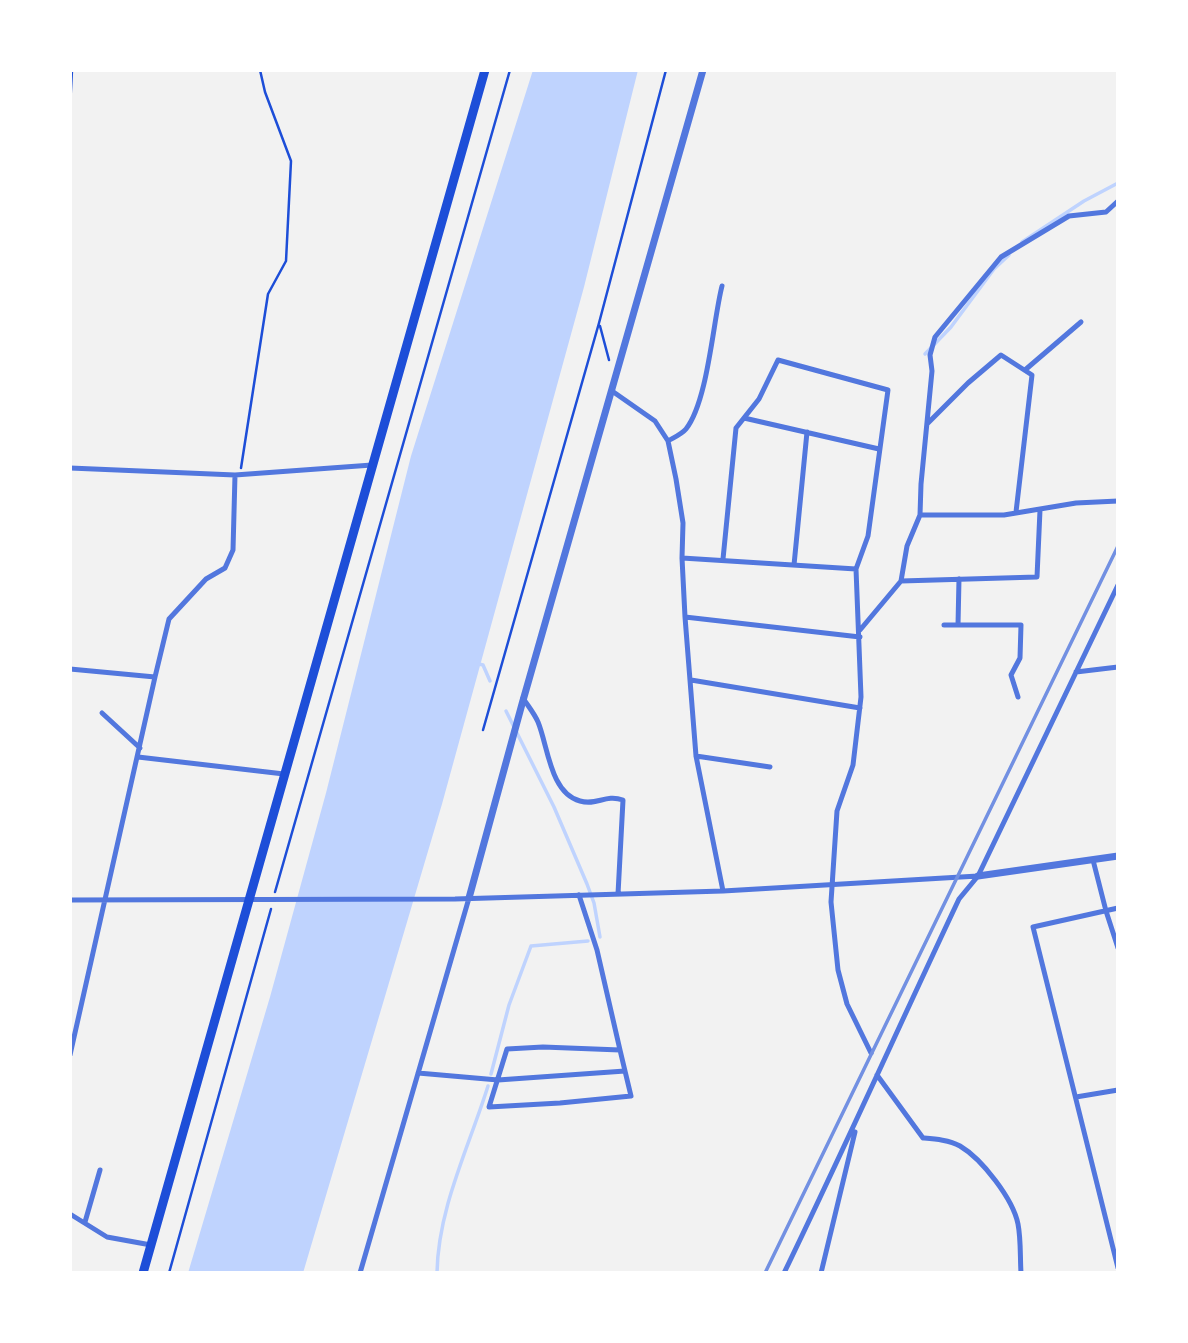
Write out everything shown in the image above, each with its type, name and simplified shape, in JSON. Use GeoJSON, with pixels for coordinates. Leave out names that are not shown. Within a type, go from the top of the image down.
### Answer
{"type":"FeatureCollection","features":[{"type":"Feature","properties":{"kind":"main road"},"geometry":{"type":"LineString","coordinates":[[143,1273],[255,900],[284,774],[485,70]]}},
{"type":"Feature","properties":{"kind":"street"},"geometry":{"type":"LineString","coordinates":[[360,1273],[703,70]]}},
{"type":"Feature","properties":{"kind":"street"},"geometry":{"type":"LineString","coordinates":[[860,634],[901,581],[907,546],[920,514],[932,371],[931,346],[935,337],[1001,257],[1069,216],[1106,212],[1118,201]]}},
{"type":"Feature","properties":{"kind":"street"},"geometry":{"type":"LineString","coordinates":[[668,441],[685,430],[697,405],[722,286]]}},
{"type":"Feature","properties":{"kind":"street"},"geometry":{"type":"LineString","coordinates":[[1025,370],[1081,322]]}},
{"type":"Feature","properties":{"kind":"street"},"geometry":{"type":"LineString","coordinates":[[928,423],[1001,355],[1032,375],[1016,512]]}},
{"type":"Feature","properties":{"kind":"street"},"geometry":{"type":"LineString","coordinates":[[723,559],[736,428],[768,383],[778,360],[888,390],[868,536],[856,569],[860,634],[860,708],[853,765],[837,811],[831,902],[838,970],[847,1003],[871,1053]]}},
{"type":"Feature","properties":{"kind":"street"},"geometry":{"type":"LineString","coordinates":[[612,391],[655,421],[668,441],[682,512],[685,617],[696,756],[723,891]]}},
{"type":"Feature","properties":{"kind":"street"},"geometry":{"type":"LineString","coordinates":[[744,418],[879,449]]}},
{"type":"Feature","properties":{"kind":"street"},"geometry":{"type":"LineString","coordinates":[[794,565],[807,432]]}},
{"type":"Feature","properties":{"kind":"street"},"geometry":{"type":"LineString","coordinates":[[70,468],[238,474],[372,465]]}},
{"type":"Feature","properties":{"kind":"street"},"geometry":{"type":"LineString","coordinates":[[70,1055],[169,619],[206,579],[225,568],[233,550],[238,474]]}},
{"type":"Feature","properties":{"kind":"street"},"geometry":{"type":"LineString","coordinates":[[920,514],[1004,515],[1076,503],[1118,501]]}},
{"type":"Feature","properties":{"kind":"street"},"geometry":{"type":"LineString","coordinates":[[901,581],[1037,578],[1040,510]]}},
{"type":"Feature","properties":{"kind":"street"},"geometry":{"type":"LineString","coordinates":[[682,558],[856,569]]}},
{"type":"Feature","properties":{"kind":"street"},"geometry":{"type":"LineString","coordinates":[[958,625],[959,579]]}},
{"type":"Feature","properties":{"kind":"street"},"geometry":{"type":"LineString","coordinates":[[784,1273],[857,1122],[959,899],[978,876],[1115,597],[1118,585]]}},
{"type":"Feature","properties":{"kind":"street"},"geometry":{"type":"LineString","coordinates":[[685,617],[860,634]]}},
{"type":"Feature","properties":{"kind":"street"},"geometry":{"type":"LineString","coordinates":[[944,625],[1021,625],[1020,658],[1011,675],[1018,696]]}},
{"type":"Feature","properties":{"kind":"street"},"geometry":{"type":"LineString","coordinates":[[1076,672],[1118,667]]}},
{"type":"Feature","properties":{"kind":"street"},"geometry":{"type":"LineString","coordinates":[[70,669],[155,677]]}},
{"type":"Feature","properties":{"kind":"street"},"geometry":{"type":"LineString","coordinates":[[691,680],[860,708]]}},
{"type":"Feature","properties":{"kind":"street"},"geometry":{"type":"LineString","coordinates":[[523,701],[537,720],[557,780],[567,795],[580,801],[594,802],[612,797],[623,800],[618,894]]}},
{"type":"Feature","properties":{"kind":"street"},"geometry":{"type":"LineString","coordinates":[[103,713],[140,748]]}},
{"type":"Feature","properties":{"kind":"street"},"geometry":{"type":"LineString","coordinates":[[696,756],[770,767]]}},
{"type":"Feature","properties":{"kind":"street"},"geometry":{"type":"LineString","coordinates":[[138,757],[284,774]]}},
{"type":"Feature","properties":{"kind":"street"},"geometry":{"type":"LineString","coordinates":[[70,900],[455,899],[723,891],[978,876],[1118,856]]}},
{"type":"Feature","properties":{"kind":"street"},"geometry":{"type":"LineString","coordinates":[[1093,860],[1105,911],[1118,948]]}},
{"type":"Feature","properties":{"kind":"street"},"geometry":{"type":"LineString","coordinates":[[581,895],[597,950],[631,1096],[489,1107],[507,1049],[543,1047],[620,1050]]}},
{"type":"Feature","properties":{"kind":"street"},"geometry":{"type":"LineString","coordinates":[[1118,908],[1033,927],[1118,1268]]}},
{"type":"Feature","properties":{"kind":"street"},"geometry":{"type":"LineString","coordinates":[[418,1073],[498,1080],[625,1071]]}},
{"type":"Feature","properties":{"kind":"street"},"geometry":{"type":"LineString","coordinates":[[877,1075],[923,1138],[943,1140],[960,1146],[1000,1185],[1018,1224],[1021,1273]]}},
{"type":"Feature","properties":{"kind":"street"},"geometry":{"type":"LineString","coordinates":[[1076,1097],[1118,1090]]}},
{"type":"Feature","properties":{"kind":"street"},"geometry":{"type":"LineString","coordinates":[[821,1273],[857,1122]]}},
{"type":"Feature","properties":{"kind":"street"},"geometry":{"type":"LineString","coordinates":[[85,1222],[100,1170]]}},
{"type":"Feature","properties":{"kind":"street"},"geometry":{"type":"LineString","coordinates":[[70,1214],[107,1237],[151,1245]]}},
{"type":"Feature","properties":{"kind":"path"},"geometry":{"type":"LineString","coordinates":[[70,108],[72,70]]}},
{"type":"Feature","properties":{"kind":"path"},"geometry":{"type":"LineString","coordinates":[[238,474],[268,295],[286,261],[291,161],[265,92],[260,70]]}},
{"type":"Feature","properties":{"kind":"path"},"geometry":{"type":"LineString","coordinates":[[169,1273],[510,70]]}},
{"type":"Feature","properties":{"kind":"path"},"geometry":{"type":"LineString","coordinates":[[483,730],[599,323],[666,70]]}},
{"type":"Feature","properties":{"kind":"path"},"geometry":{"type":"LineString","coordinates":[[599,323],[612,372],[616,376]]}},
{"type":"Feature","properties":{"kind":"water"},"geometry":{"type":"Polygon","coordinates":[[[533,70],[638,70],[584,287],[442,804],[303,1273],[188,1273],[270,997],[326,793],[411,456],[533,70]]]}},
{"type":"Feature","properties":{"kind":"waterway"},"geometry":{"type":"LineString","coordinates":[[1022,242],[1084,201],[1118,183]]}},
{"type":"Feature","properties":{"kind":"waterway"},"geometry":{"type":"LineString","coordinates":[[925,354],[951,327],[994,269],[1009,255]]}},
{"type":"Feature","properties":{"kind":"waterway"},"geometry":{"type":"LineString","coordinates":[[479,664],[483,665],[490,681]]}},
{"type":"Feature","properties":{"kind":"waterway"},"geometry":{"type":"LineString","coordinates":[[506,711],[554,807],[587,884],[594,903],[600,937]]}},
{"type":"Feature","properties":{"kind":"waterway"},"geometry":{"type":"LineString","coordinates":[[491,1074],[509,1005],[531,946],[588,941]]}},
{"type":"Feature","properties":{"kind":"waterway"},"geometry":{"type":"LineString","coordinates":[[437,1273],[449,1201],[488,1086]]}},
{"type":"Feature","properties":{"kind":"railway"},"geometry":{"type":"LineString","coordinates":[[765,1273],[1118,546]]}}]}
